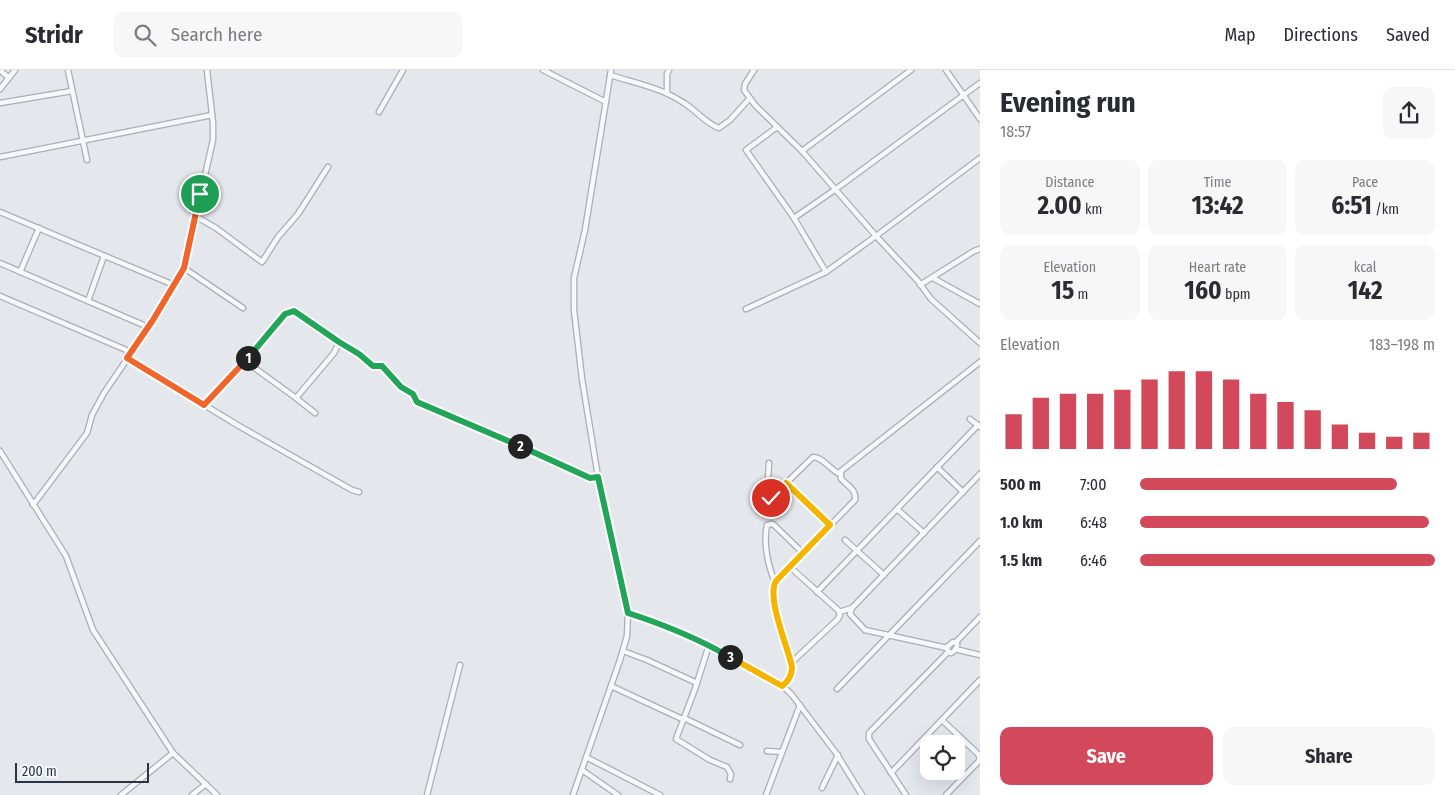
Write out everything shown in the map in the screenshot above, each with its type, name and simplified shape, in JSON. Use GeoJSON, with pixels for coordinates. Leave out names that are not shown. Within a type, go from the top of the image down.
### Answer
{"type":"FeatureCollection","features":[{"type":"Feature","properties":{"kind":"street"},"geometry":{"type":"LineString","coordinates":[[0,70],[9,78]]}},
{"type":"Feature","properties":{"kind":"street"},"geometry":{"type":"LineString","coordinates":[[0,89],[15,70]]}},
{"type":"Feature","properties":{"kind":"street"},"geometry":{"type":"LineString","coordinates":[[68,70],[87,160]]}},
{"type":"Feature","properties":{"kind":"street"},"geometry":{"type":"LineString","coordinates":[[33,505],[86,433],[92,415],[104,393],[184,268],[213,140],[207,70]]}},
{"type":"Feature","properties":{"kind":"street"},"geometry":{"type":"LineString","coordinates":[[379,112],[403,70]]}},
{"type":"Feature","properties":{"kind":"street"},"geometry":{"type":"LineString","coordinates":[[543,70],[606,102]]}},
{"type":"Feature","properties":{"kind":"street"},"geometry":{"type":"LineString","coordinates":[[606,70],[667,93],[685,103],[712,125],[719,128],[730,120],[750,98]]}},
{"type":"Feature","properties":{"kind":"street"},"geometry":{"type":"LineString","coordinates":[[667,93],[667,74],[669,70]]}},
{"type":"Feature","properties":{"kind":"street"},"geometry":{"type":"LineString","coordinates":[[754,70],[745,84],[744,90],[755,105],[836,189],[931,299],[980,343]]}},
{"type":"Feature","properties":{"kind":"street"},"geometry":{"type":"LineString","coordinates":[[802,152],[910,70]]}},
{"type":"Feature","properties":{"kind":"street"},"geometry":{"type":"LineString","coordinates":[[946,70],[980,119]]}},
{"type":"Feature","properties":{"kind":"street"},"geometry":{"type":"LineString","coordinates":[[573,795],[627,636],[628,613],[598,477],[582,379],[574,310],[574,278],[585,230],[611,73]]}},
{"type":"Feature","properties":{"kind":"street"},"geometry":{"type":"LineString","coordinates":[[794,218],[980,83]]}},
{"type":"Feature","properties":{"kind":"street"},"geometry":{"type":"LineString","coordinates":[[0,103],[72,91]]}},
{"type":"Feature","properties":{"kind":"street"},"geometry":{"type":"LineString","coordinates":[[0,157],[212,115]]}},
{"type":"Feature","properties":{"kind":"street"},"geometry":{"type":"LineString","coordinates":[[777,127],[746,150],[794,218],[826,272]]}},
{"type":"Feature","properties":{"kind":"street"},"geometry":{"type":"LineString","coordinates":[[746,309],[826,272],[980,158]]}},
{"type":"Feature","properties":{"kind":"street"},"geometry":{"type":"LineString","coordinates":[[195,216],[216,228],[262,262],[278,237],[298,214],[328,167]]}},
{"type":"Feature","properties":{"kind":"street"},"geometry":{"type":"LineString","coordinates":[[0,212],[174,285]]}},
{"type":"Feature","properties":{"kind":"street"},"geometry":{"type":"LineString","coordinates":[[20,272],[39,228]]}},
{"type":"Feature","properties":{"kind":"street"},"geometry":{"type":"LineString","coordinates":[[920,285],[980,249]]}},
{"type":"Feature","properties":{"kind":"street"},"geometry":{"type":"LineString","coordinates":[[974,251],[980,255]]}},
{"type":"Feature","properties":{"kind":"street"},"geometry":{"type":"LineString","coordinates":[[88,301],[104,256]]}},
{"type":"Feature","properties":{"kind":"street"},"geometry":{"type":"LineString","coordinates":[[0,263],[148,327]]}},
{"type":"Feature","properties":{"kind":"street"},"geometry":{"type":"LineString","coordinates":[[184,268],[243,308]]}},
{"type":"Feature","properties":{"kind":"street"},"geometry":{"type":"LineString","coordinates":[[933,278],[980,304]]}},
{"type":"Feature","properties":{"kind":"street"},"geometry":{"type":"LineString","coordinates":[[0,296],[131,352]]}},
{"type":"Feature","properties":{"kind":"street"},"geometry":{"type":"LineString","coordinates":[[204,405],[285,314],[294,311],[359,354],[373,366],[382,366],[401,387],[413,394],[417,402],[494,434],[590,478],[598,477]]}},
{"type":"Feature","properties":{"kind":"street"},"geometry":{"type":"LineString","coordinates":[[296,398],[334,353],[339,342]]}},
{"type":"Feature","properties":{"kind":"street"},"geometry":{"type":"LineString","coordinates":[[127,358],[204,405],[352,490],[359,492]]}},
{"type":"Feature","properties":{"kind":"street"},"geometry":{"type":"LineString","coordinates":[[245,361],[315,413]]}},
{"type":"Feature","properties":{"kind":"street"},"geometry":{"type":"LineString","coordinates":[[840,474],[842,470],[980,362]]}},
{"type":"Feature","properties":{"kind":"street"},"geometry":{"type":"LineString","coordinates":[[817,592],[979,426],[970,419]]}},
{"type":"Feature","properties":{"kind":"street"},"geometry":{"type":"LineString","coordinates":[[0,450],[66,556],[93,630],[173,753],[217,795]]}},
{"type":"Feature","properties":{"kind":"street"},"geometry":{"type":"LineString","coordinates":[[769,463],[768,497],[771,498],[810,458],[815,457],[840,474],[842,480],[855,492],[856,497],[854,502],[775,582],[773,589],[775,606],[791,663],[791,674],[788,681],[782,686]]}},
{"type":"Feature","properties":{"kind":"street"},"geometry":{"type":"LineString","coordinates":[[937,467],[963,492]]}},
{"type":"Feature","properties":{"kind":"street"},"geometry":{"type":"LineString","coordinates":[[956,642],[958,646],[951,653],[947,650],[865,630],[850,614],[852,608],[980,474]]}},
{"type":"Feature","properties":{"kind":"street"},"geometry":{"type":"LineString","coordinates":[[786,483],[830,525]]}},
{"type":"Feature","properties":{"kind":"street"},"geometry":{"type":"LineString","coordinates":[[897,509],[924,533]]}},
{"type":"Feature","properties":{"kind":"street"},"geometry":{"type":"LineString","coordinates":[[775,582],[768,559],[767,525],[774,524],[803,554]]}},
{"type":"Feature","properties":{"kind":"street"},"geometry":{"type":"LineString","coordinates":[[846,540],[884,576]]}},
{"type":"Feature","properties":{"kind":"street"},"geometry":{"type":"LineString","coordinates":[[837,688],[980,540]]}},
{"type":"Feature","properties":{"kind":"street"},"geometry":{"type":"LineString","coordinates":[[790,567],[839,612]]}},
{"type":"Feature","properties":{"kind":"street"},"geometry":{"type":"LineString","coordinates":[[839,612],[852,608]]}},
{"type":"Feature","properties":{"kind":"street"},"geometry":{"type":"LineString","coordinates":[[791,663],[838,619],[839,612]]}},
{"type":"Feature","properties":{"kind":"street"},"geometry":{"type":"LineString","coordinates":[[628,613],[659,623],[709,645],[782,686],[800,704],[838,755],[862,795]]}},
{"type":"Feature","properties":{"kind":"street"},"geometry":{"type":"LineString","coordinates":[[906,795],[869,739],[869,733],[953,642],[956,642],[980,617]]}},
{"type":"Feature","properties":{"kind":"street"},"geometry":{"type":"LineString","coordinates":[[709,645],[676,739],[727,767],[731,774],[730,779]]}},
{"type":"Feature","properties":{"kind":"street"},"geometry":{"type":"LineString","coordinates":[[955,649],[980,655]]}},
{"type":"Feature","properties":{"kind":"street"},"geometry":{"type":"LineString","coordinates":[[623,651],[697,683]]}},
{"type":"Feature","properties":{"kind":"street"},"geometry":{"type":"LineString","coordinates":[[427,795],[460,665]]}},
{"type":"Feature","properties":{"kind":"street"},"geometry":{"type":"LineString","coordinates":[[891,773],[980,680]]}},
{"type":"Feature","properties":{"kind":"street"},"geometry":{"type":"LineString","coordinates":[[611,686],[740,745]]}},
{"type":"Feature","properties":{"kind":"street"},"geometry":{"type":"LineString","coordinates":[[766,795],[800,704]]}},
{"type":"Feature","properties":{"kind":"street"},"geometry":{"type":"LineString","coordinates":[[942,720],[980,758],[946,795]]}},
{"type":"Feature","properties":{"kind":"street"},"geometry":{"type":"LineString","coordinates":[[767,750],[782,752]]}},
{"type":"Feature","properties":{"kind":"street"},"geometry":{"type":"LineString","coordinates":[[121,795],[173,753]]}},
{"type":"Feature","properties":{"kind":"street"},"geometry":{"type":"LineString","coordinates":[[822,788],[838,755]]}},
{"type":"Feature","properties":{"kind":"street"},"geometry":{"type":"LineString","coordinates":[[586,757],[660,795]]}},
{"type":"Feature","properties":{"kind":"street"},"geometry":{"type":"LineString","coordinates":[[582,770],[618,795]]}},
{"type":"Feature","properties":{"kind":"street"},"geometry":{"type":"LineString","coordinates":[[192,795],[206,784]]}},
{"type":"Feature","properties":{"kind":"route"},"geometry":{"type":"LineString","coordinates":[[200,194],[184,268],[153,320],[127,358],[204,405],[263,342],[285,314],[294,311],[359,354],[373,366],[382,366],[401,387],[413,394],[417,402],[590,478],[598,477],[628,613],[659,623],[704,642],[782,686],[790,678],[792,667],[778,619],[773,587],[776,581],[830,525],[786,483],[771,498]]}}]}
